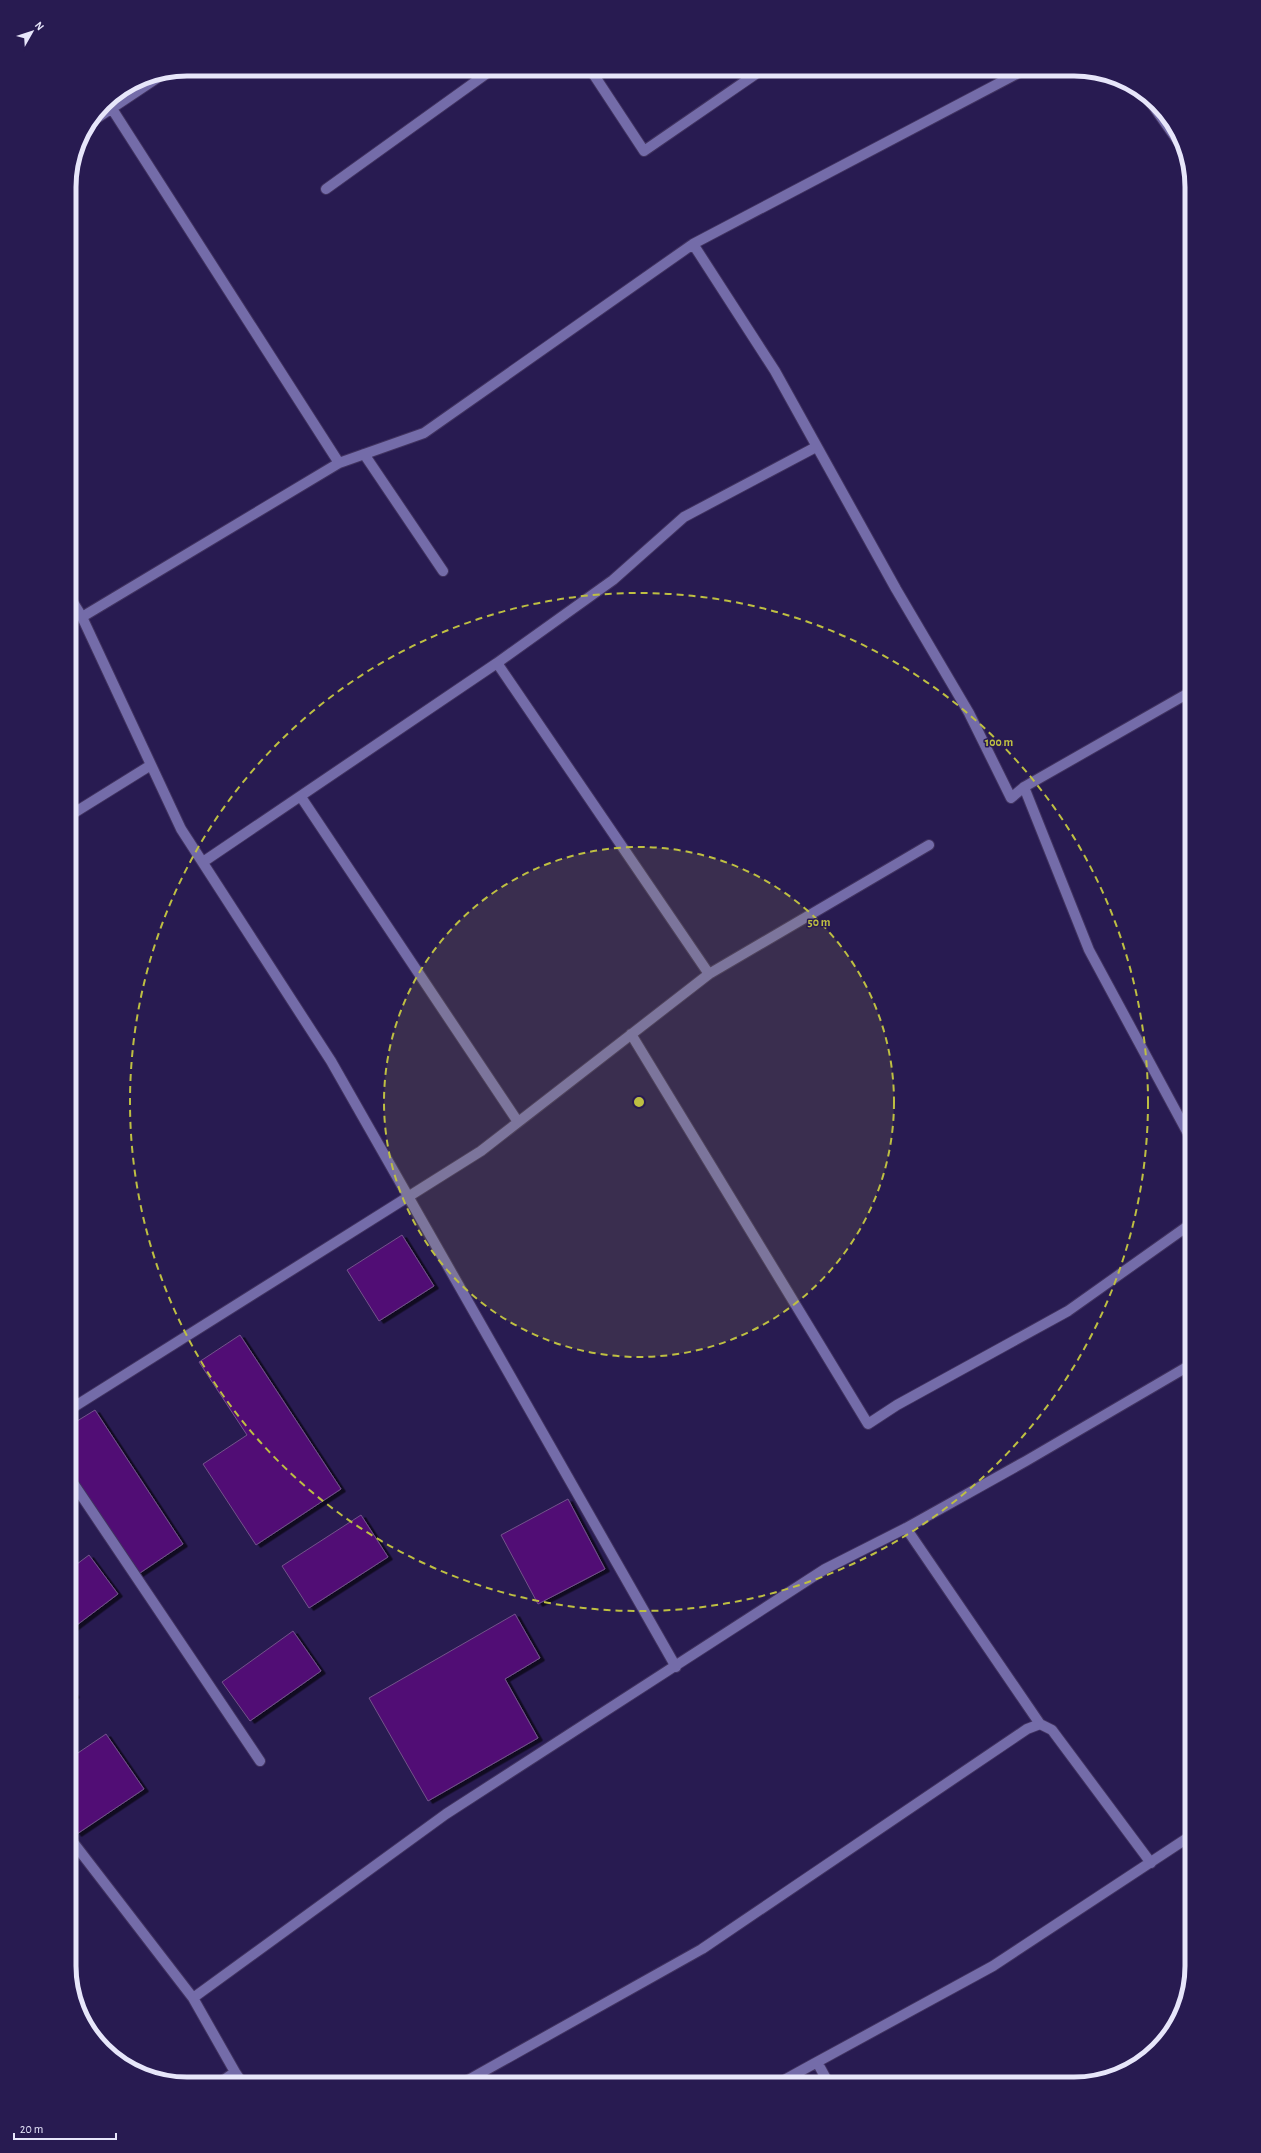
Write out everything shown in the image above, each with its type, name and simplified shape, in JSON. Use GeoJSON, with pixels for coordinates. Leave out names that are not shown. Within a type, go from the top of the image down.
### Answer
{"type":"FeatureCollection","features":[{"type":"Feature","properties":{"kind":"street"},"geometry":{"type":"LineString","coordinates":[[326,189],[482,76]]}},
{"type":"Feature","properties":{"kind":"street"},"geometry":{"type":"LineString","coordinates":[[595,76],[644,151],[753,76]]}},
{"type":"Feature","properties":{"kind":"street"},"geometry":{"type":"LineString","coordinates":[[82,617],[339,463],[424,433],[693,244],[1013,76]]}},
{"type":"Feature","properties":{"kind":"street"},"geometry":{"type":"LineString","coordinates":[[122,98],[147,83]]}},
{"type":"Feature","properties":{"kind":"street"},"geometry":{"type":"LineString","coordinates":[[111,107],[339,463]]}},
{"type":"Feature","properties":{"kind":"street"},"geometry":{"type":"LineString","coordinates":[[693,244],[775,371],[896,589],[969,713],[1011,798],[1024,787],[1185,695]]}},
{"type":"Feature","properties":{"kind":"street"},"geometry":{"type":"LineString","coordinates":[[203,862],[301,797],[496,663],[613,580],[684,517],[816,447]]}},
{"type":"Feature","properties":{"kind":"street"},"geometry":{"type":"LineString","coordinates":[[364,454],[443,571]]}},
{"type":"Feature","properties":{"kind":"street"},"geometry":{"type":"LineString","coordinates":[[76,607],[82,617],[181,829],[331,1061],[676,1667]]}},
{"type":"Feature","properties":{"kind":"street"},"geometry":{"type":"LineString","coordinates":[[496,663],[709,974]]}},
{"type":"Feature","properties":{"kind":"street"},"geometry":{"type":"LineString","coordinates":[[76,812],[151,765]]}},
{"type":"Feature","properties":{"kind":"street"},"geometry":{"type":"LineString","coordinates":[[1024,787],[1089,950],[1185,1128]]}},
{"type":"Feature","properties":{"kind":"street"},"geometry":{"type":"LineString","coordinates":[[301,797],[518,1122]]}},
{"type":"Feature","properties":{"kind":"street"},"geometry":{"type":"LineString","coordinates":[[76,1406],[481,1151],[709,974],[929,846]]}},
{"type":"Feature","properties":{"kind":"street"},"geometry":{"type":"LineString","coordinates":[[631,1034],[868,1424],[897,1405],[1068,1311],[1185,1228]]}},
{"type":"Feature","properties":{"kind":"street"},"geometry":{"type":"LineString","coordinates":[[192,1998],[446,1814],[676,1667],[825,1569],[906,1528],[1185,1368]]}},
{"type":"Feature","properties":{"kind":"street"},"geometry":{"type":"LineString","coordinates":[[76,1487],[260,1761]]}},
{"type":"Feature","properties":{"kind":"street"},"geometry":{"type":"LineString","coordinates":[[906,1528],[1040,1724],[1052,1730],[1151,1863]]}},
{"type":"Feature","properties":{"kind":"street"},"geometry":{"type":"LineString","coordinates":[[473,2077],[702,1948],[1027,1729],[1040,1724]]}},
{"type":"Feature","properties":{"kind":"street"},"geometry":{"type":"LineString","coordinates":[[790,2077],[993,1966],[1185,1840]]}},
{"type":"Feature","properties":{"kind":"street"},"geometry":{"type":"LineString","coordinates":[[76,1846],[192,1998],[238,2077]]}},
{"type":"Feature","properties":{"kind":"street"},"geometry":{"type":"LineString","coordinates":[[817,2062],[825,2077]]}},
{"type":"Feature","properties":{"kind":"street"},"geometry":{"type":"LineString","coordinates":[[228,2077],[235,2072]]}},
{"type":"Feature","properties":{"kind":"building"},"geometry":{"type":"Polygon","coordinates":[[[402,1235],[434,1286],[379,1321],[347,1270],[402,1235]]]}},
{"type":"Feature","properties":{"kind":"building"},"geometry":{"type":"Polygon","coordinates":[[[240,1335],[341,1489],[256,1545],[203,1464],[247,1435],[199,1362],[240,1335]]]}},
{"type":"Feature","properties":{"kind":"building"},"geometry":{"type":"Polygon","coordinates":[[[95,1410],[183,1544],[137,1575],[76,1483],[76,1422],[95,1410]]]}},
{"type":"Feature","properties":{"kind":"building"},"geometry":{"type":"Polygon","coordinates":[[[568,1499],[605,1569],[538,1604],[501,1535],[568,1499]]]}},
{"type":"Feature","properties":{"kind":"building"},"geometry":{"type":"Polygon","coordinates":[[[361,1515],[388,1557],[309,1608],[282,1566],[361,1515]]]}},
{"type":"Feature","properties":{"kind":"building"},"geometry":{"type":"Polygon","coordinates":[[[89,1555],[118,1594],[76,1626],[76,1565],[89,1555]]]}},
{"type":"Feature","properties":{"kind":"building"},"geometry":{"type":"Polygon","coordinates":[[[515,1614],[540,1658],[505,1679],[538,1738],[428,1801],[369,1698],[515,1614]]]}},
{"type":"Feature","properties":{"kind":"building"},"geometry":{"type":"Polygon","coordinates":[[[293,1631],[321,1671],[250,1721],[222,1682],[293,1631]]]}},
{"type":"Feature","properties":{"kind":"building"},"geometry":{"type":"Polygon","coordinates":[[[106,1734],[144,1789],[77,1834],[76,1832],[76,1754],[106,1734]]]}}]}
